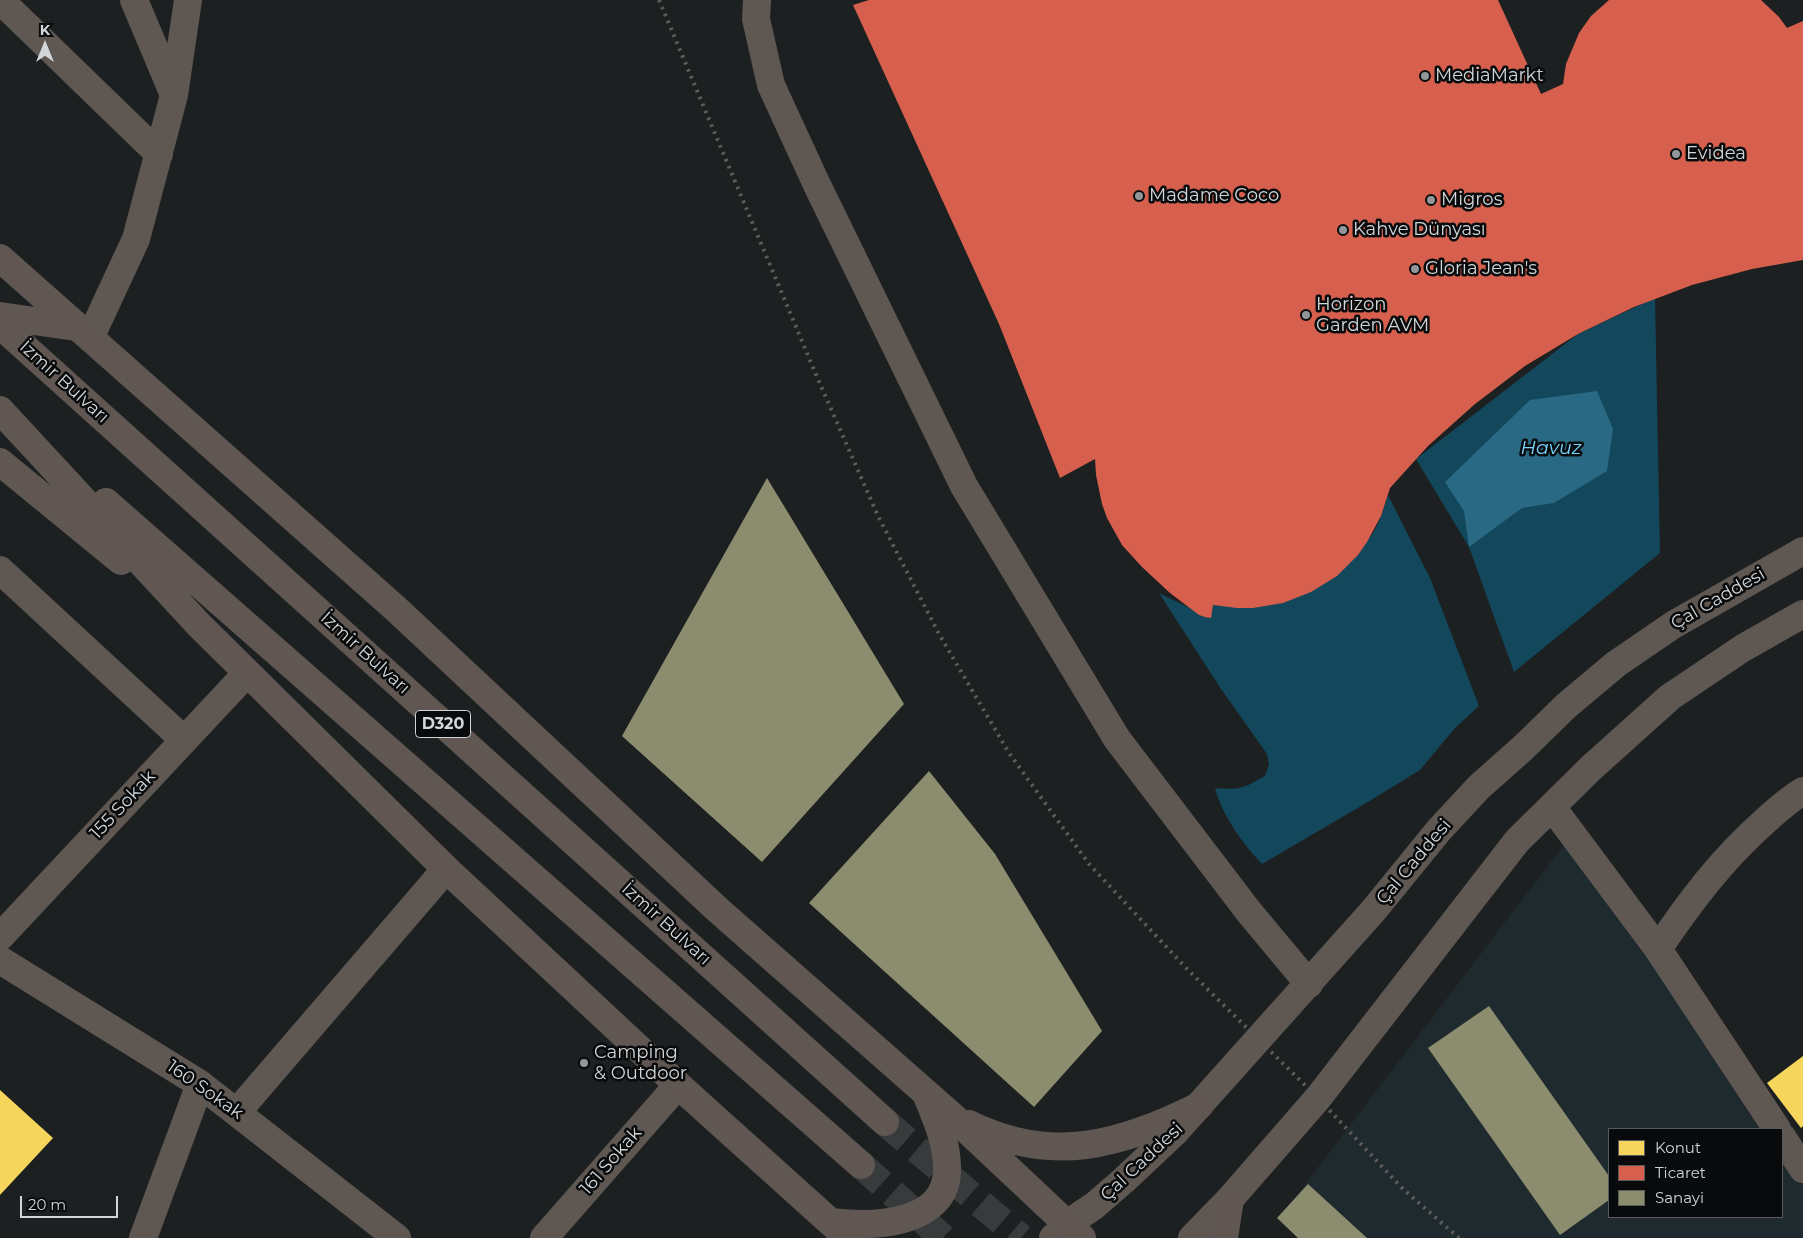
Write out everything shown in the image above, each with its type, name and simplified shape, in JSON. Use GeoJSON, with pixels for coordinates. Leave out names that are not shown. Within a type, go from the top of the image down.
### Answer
{"type":"FeatureCollection","features":[{"type":"Feature","properties":{"kind":"main road"},"geometry":{"type":"LineString","coordinates":[[0,258],[395,608],[718,910],[926,1092],[1067,1233]]}},
{"type":"Feature","properties":{"kind":"main road"},"geometry":{"type":"LineString","coordinates":[[0,316],[83,332]]}},
{"type":"Feature","properties":{"kind":"main road","name":"İzmir Bulvarı"},"geometry":{"type":"LineString","coordinates":[[0,325],[885,1122]]}},
{"type":"Feature","properties":{"kind":"main road"},"geometry":{"type":"LineString","coordinates":[[0,409],[199,625],[446,869],[678,1085],[839,1230],[852,1225],[892,1222],[910,1217],[932,1204],[940,1195],[947,1177],[946,1153],[926,1092]]}},
{"type":"Feature","properties":{"kind":"main road"},"geometry":{"type":"LineString","coordinates":[[0,409],[861,1165]]}},
{"type":"Feature","properties":{"kind":"main road"},"geometry":{"type":"LineString","coordinates":[[0,462],[199,625]]}},
{"type":"Feature","properties":{"kind":"main road"},"geometry":{"type":"LineString","coordinates":[[951,1115],[981,1130],[1011,1141],[1038,1146],[1068,1147],[1102,1142],[1163,1124],[1199,1106]]}},
{"type":"Feature","properties":{"kind":"main road"},"geometry":{"type":"LineString","coordinates":[[1224,1238],[1230,1199]]}},
{"type":"Feature","properties":{"kind":"street"},"geometry":{"type":"LineString","coordinates":[[0,0],[160,154]]}},
{"type":"Feature","properties":{"kind":"street"},"geometry":{"type":"LineString","coordinates":[[134,0],[174,95]]}},
{"type":"Feature","properties":{"kind":"street"},"geometry":{"type":"LineString","coordinates":[[83,332],[136,239],[160,154],[174,95],[188,0]]}},
{"type":"Feature","properties":{"kind":"street"},"geometry":{"type":"LineString","coordinates":[[757,0],[756,19],[771,85],[817,185],[964,486],[1118,739],[1249,912],[1309,984]]}},
{"type":"Feature","properties":{"kind":"street","name":"Çal Caddesi"},"geometry":{"type":"LineString","coordinates":[[1067,1233],[1176,1131],[1373,911],[1459,808],[1566,706],[1616,664],[1672,624],[1803,551]]}},
{"type":"Feature","properties":{"kind":"street"},"geometry":{"type":"LineString","coordinates":[[0,570],[184,740]]}},
{"type":"Feature","properties":{"kind":"street"},"geometry":{"type":"LineString","coordinates":[[1192,1238],[1230,1199],[1318,1098],[1517,841],[1592,768],[1670,697],[1743,648],[1803,614]]}},
{"type":"Feature","properties":{"kind":"street","name":"155 Sokak"},"geometry":{"type":"LineString","coordinates":[[0,937],[247,673]]}},
{"type":"Feature","properties":{"kind":"street"},"geometry":{"type":"LineString","coordinates":[[1658,949],[1686,908],[1717,869],[1752,832],[1790,798],[1803,791]]}},
{"type":"Feature","properties":{"kind":"street"},"geometry":{"type":"LineString","coordinates":[[1552,807],[1658,949],[1776,1128]]}},
{"type":"Feature","properties":{"kind":"street"},"geometry":{"type":"LineString","coordinates":[[237,1112],[446,869]]}},
{"type":"Feature","properties":{"kind":"street","name":"160 Sokak"},"geometry":{"type":"LineString","coordinates":[[0,960],[200,1084],[397,1238]]}},
{"type":"Feature","properties":{"kind":"street"},"geometry":{"type":"LineString","coordinates":[[143,1238],[200,1084]]}},
{"type":"Feature","properties":{"kind":"street","name":"161 Sokak"},"geometry":{"type":"LineString","coordinates":[[544,1238],[678,1085]]}},
{"type":"Feature","properties":{"kind":"street"},"geometry":{"type":"LineString","coordinates":[[1783,1139],[1803,1169]]}},
{"type":"Feature","properties":{"kind":"shaded area"},"geometry":{"type":"Polygon","coordinates":[[[1655,298],[1660,553],[1514,672],[1469,547],[1416,459],[1578,334],[1655,298]]]}},
{"type":"Feature","properties":{"kind":"shaded area"},"geometry":{"type":"Polygon","coordinates":[[[1388,495],[1430,578],[1479,706],[1455,728],[1420,770],[1262,864],[1234,829],[1218,799],[1215,789],[1236,789],[1265,776],[1269,764],[1267,754],[1221,689],[1159,593],[1210,618],[1213,605],[1262,606],[1306,594],[1325,583],[1343,569],[1359,551],[1374,531],[1388,495]]]}},
{"type":"Feature","properties":{"kind":"shaded area"},"geometry":{"type":"Polygon","coordinates":[[[1569,838],[1767,1128],[1608,1128],[1608,1218],[1783,1218],[1783,1151],[1803,1181],[1803,1238],[1315,1238],[1284,1212],[1569,838]]]}},
{"type":"Feature","properties":{"kind":"water","name":"Havuz"},"geometry":{"type":"Polygon","coordinates":[[[1597,391],[1613,429],[1607,471],[1554,503],[1522,508],[1469,547],[1464,511],[1445,482],[1530,400],[1597,391]]]}},
{"type":"Feature","properties":{"kind":"building: Konut"},"geometry":{"type":"Polygon","coordinates":[[[1803,1056],[1803,1126],[1801,1128],[1767,1083],[1803,1056]]]}},
{"type":"Feature","properties":{"kind":"building: Konut"},"geometry":{"type":"Polygon","coordinates":[[[0,1090],[53,1138],[0,1195],[0,1090]]]}},
{"type":"Feature","properties":{"kind":"building: Ticaret","name":"Horizon Garden AVM"},"geometry":{"type":"Polygon","coordinates":[[[869,0],[1498,0],[1541,94],[1563,84],[1566,64],[1579,33],[1591,16],[1609,0],[1761,0],[1779,17],[1787,28],[1803,21],[1803,260],[1752,269],[1692,285],[1634,307],[1578,334],[1525,366],[1475,404],[1428,446],[1390,488],[1381,516],[1367,542],[1358,555],[1337,576],[1311,592],[1283,603],[1253,608],[1213,605],[1211,618],[1205,617],[1199,615],[1170,593],[1122,545],[1107,518],[1102,504],[1095,459],[1060,478],[999,324],[853,5],[869,0]]]}},
{"type":"Feature","properties":{"kind":"building: Sanayi"},"geometry":{"type":"Polygon","coordinates":[[[767,478],[904,704],[762,862],[622,736],[767,478]]]}},
{"type":"Feature","properties":{"kind":"building: Sanayi"},"geometry":{"type":"Polygon","coordinates":[[[929,771],[995,854],[1102,1031],[1034,1107],[809,903],[929,771]]]}},
{"type":"Feature","properties":{"kind":"building: Sanayi"},"geometry":{"type":"Polygon","coordinates":[[[1489,1006],[1608,1175],[1608,1201],[1560,1235],[1428,1048],[1489,1006]]]}},
{"type":"Feature","properties":{"kind":"building: Sanayi"},"geometry":{"type":"Polygon","coordinates":[[[1308,1184],[1367,1238],[1298,1238],[1277,1218],[1308,1184]]]}},
{"type":"Feature","properties":{"kind":"tunnel"},"geometry":{"type":"LineString","coordinates":[[885,1122],[1021,1238]]}},
{"type":"Feature","properties":{"kind":"tunnel"},"geometry":{"type":"LineString","coordinates":[[861,1165],[943,1238]]}},
{"type":"Feature","properties":{"kind":"railway"},"geometry":{"type":"LineString","coordinates":[[659,0],[817,377],[878,516],[939,634],[1009,753],[1089,864],[1187,969],[1318,1098],[1403,1189],[1459,1238]]}},
{"type":"Feature","properties":{"kind":"place","name":"MediaMarkt"},"geometry":{"type":"Point","coordinates":[1425,76]}},
{"type":"Feature","properties":{"kind":"place","name":"Evidea"},"geometry":{"type":"Point","coordinates":[1676,154]}},
{"type":"Feature","properties":{"kind":"place","name":"Madame Coco"},"geometry":{"type":"Point","coordinates":[1139,196]}},
{"type":"Feature","properties":{"kind":"place","name":"Migros"},"geometry":{"type":"Point","coordinates":[1431,200]}},
{"type":"Feature","properties":{"kind":"place","name":"Kahve Dünyası"},"geometry":{"type":"Point","coordinates":[1343,230]}},
{"type":"Feature","properties":{"kind":"place","name":"Gloria Jean's"},"geometry":{"type":"Point","coordinates":[1415,269]}},
{"type":"Feature","properties":{"kind":"place","name":"Horizon Garden AVM"},"geometry":{"type":"Point","coordinates":[1306,315]}},
{"type":"Feature","properties":{"kind":"place","name":"Camping & Outdoor"},"geometry":{"type":"Point","coordinates":[584,1063]}}]}
